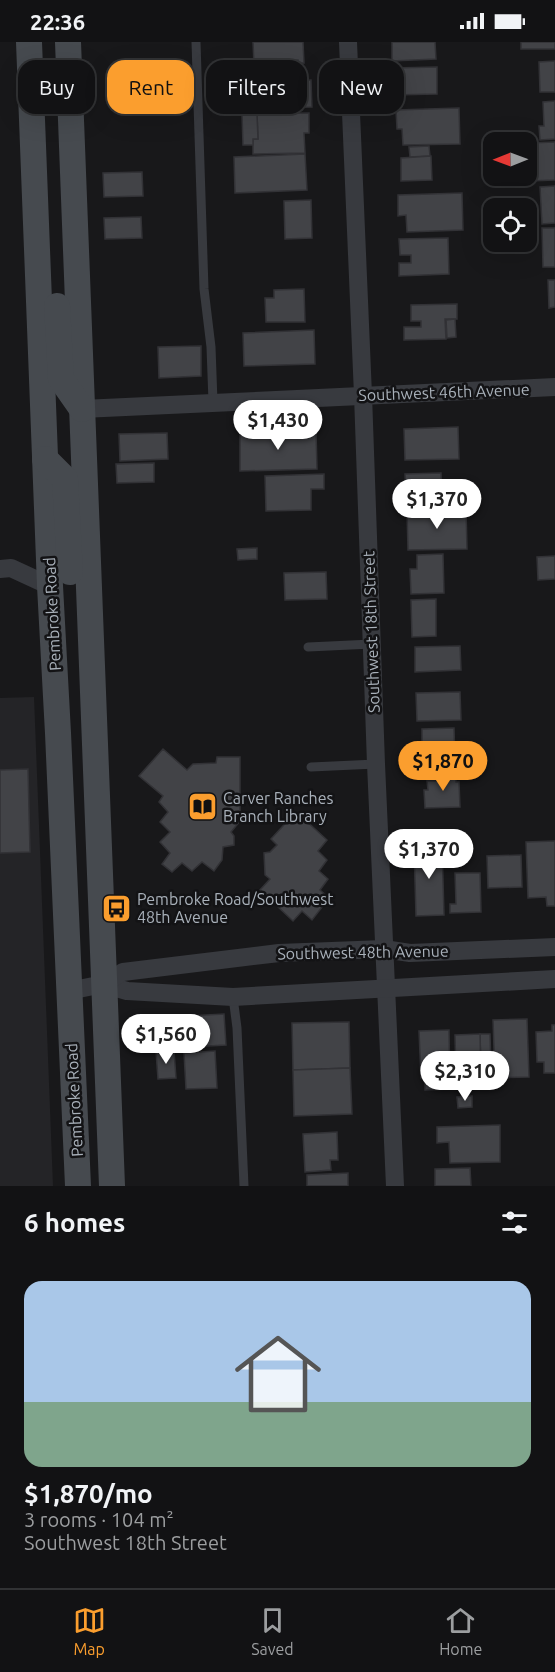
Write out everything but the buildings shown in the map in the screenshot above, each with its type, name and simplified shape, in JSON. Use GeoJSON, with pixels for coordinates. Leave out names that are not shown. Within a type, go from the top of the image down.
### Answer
{"type":"FeatureCollection","features":[{"type":"Feature","properties":{"kind":"main road","name":"Pembroke Road"},"geometry":{"type":"LineString","coordinates":[[29,42],[50,586],[78,1186]]}},
{"type":"Feature","properties":{"kind":"main road","name":"Pembroke Road"},"geometry":{"type":"LineString","coordinates":[[68,42],[112,1186]]}},
{"type":"Feature","properties":{"kind":"main road"},"geometry":{"type":"LineString","coordinates":[[33,146],[55,271],[61,379],[82,409]]}},
{"type":"Feature","properties":{"kind":"main road"},"geometry":{"type":"LineString","coordinates":[[45,459],[65,479],[72,611],[93,730]]}},
{"type":"Feature","properties":{"kind":"street","name":"Southwest 18th Street"},"geometry":{"type":"LineString","coordinates":[[348,42],[395,1186]]}},
{"type":"Feature","properties":{"kind":"street","name":"Southwest 46th Avenue"},"geometry":{"type":"LineString","coordinates":[[82,409],[555,387]]}},
{"type":"Feature","properties":{"kind":"street"},"geometry":{"type":"LineString","coordinates":[[0,569],[11,568],[50,586]]}},
{"type":"Feature","properties":{"kind":"street","name":"Southwest 48th Avenue"},"geometry":{"type":"LineString","coordinates":[[69,991],[103,984],[123,972],[268,954],[384,949],[410,953],[555,947]]}},
{"type":"Feature","properties":{"kind":"street","name":"Southwest 48th Avenue"},"geometry":{"type":"LineString","coordinates":[[103,984],[127,991],[233,997],[555,979]]}},
{"type":"Feature","properties":{"kind":"lane"},"geometry":{"type":"LineString","coordinates":[[196,42],[204,289],[211,347],[213,402]]}},
{"type":"Feature","properties":{"kind":"lane"},"geometry":{"type":"LineString","coordinates":[[308,647],[372,644]]}},
{"type":"Feature","properties":{"kind":"lane"},"geometry":{"type":"LineString","coordinates":[[311,767],[376,764]]}},
{"type":"Feature","properties":{"kind":"lane"},"geometry":{"type":"LineString","coordinates":[[233,997],[237,1028],[244,1186]]}},
{"type":"Feature","properties":{"kind":"shaded area"},"geometry":{"type":"Polygon","coordinates":[[[34,697],[53,1186],[0,1186],[0,698],[34,697]]]}},
{"type":"Feature","properties":{"kind":"place","name":"Carver Ranches Branch Library"},"geometry":{"type":"Point","coordinates":[202,807]}},
{"type":"Feature","properties":{"kind":"place","name":"Pembroke Road/Southwest 48th Avenue"},"geometry":{"type":"Point","coordinates":[116,908]}}]}
